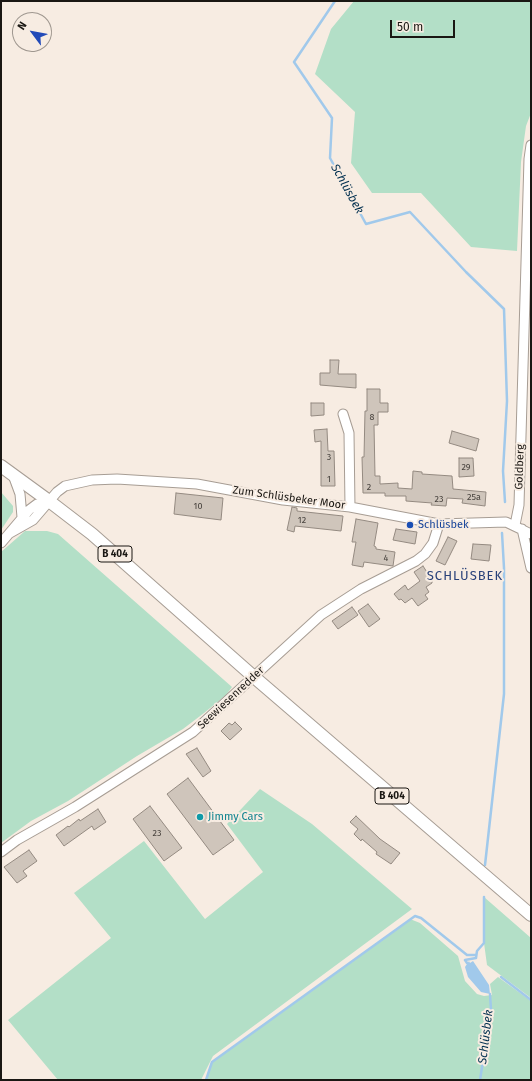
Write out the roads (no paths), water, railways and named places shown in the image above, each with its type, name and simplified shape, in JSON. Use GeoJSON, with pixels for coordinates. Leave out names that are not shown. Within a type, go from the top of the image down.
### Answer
{"type":"FeatureCollection","features":[{"type":"Feature","properties":{"kind":"main road","name":"B 404"},"geometry":{"type":"LineString","coordinates":[[1,466],[49,500],[92,534],[254,677],[531,915]]}},
{"type":"Feature","properties":{"kind":"street","name":"Goldberg"},"geometry":{"type":"LineString","coordinates":[[519,527],[528,175],[531,145]]}},
{"type":"Feature","properties":{"kind":"street"},"geometry":{"type":"LineString","coordinates":[[343,414],[349,433],[350,507]]}},
{"type":"Feature","properties":{"kind":"street"},"geometry":{"type":"LineString","coordinates":[[13,475],[20,494],[22,517]]}},
{"type":"Feature","properties":{"kind":"street","name":"Zum Schlüsbeker Moor"},"geometry":{"type":"LineString","coordinates":[[49,500],[60,489],[69,485],[92,480],[117,479],[197,484],[283,500],[350,507],[439,524],[506,522],[531,534]]}},
{"type":"Feature","properties":{"kind":"street"},"geometry":{"type":"LineString","coordinates":[[1,543],[22,517],[37,504],[49,500]]}},
{"type":"Feature","properties":{"kind":"street"},"geometry":{"type":"LineString","coordinates":[[10,533],[33,520],[49,500]]}},
{"type":"Feature","properties":{"kind":"street","name":"Seewiesenredder"},"geometry":{"type":"LineString","coordinates":[[1,852],[27,834],[71,809],[193,732],[321,615],[361,588],[416,561],[425,554],[433,543],[439,524]]}},
{"type":"Feature","properties":{"kind":"street"},"geometry":{"type":"LineString","coordinates":[[519,527],[531,568]]}},
{"type":"Feature","properties":{"kind":"water"},"geometry":{"type":"Polygon","coordinates":[[[469,961],[470,963],[473,961],[489,985],[490,994],[481,992],[468,977],[465,967],[469,961]]]}},
{"type":"Feature","properties":{"kind":"waterway","name":"Schlüsbek"},"geometry":{"type":"LineString","coordinates":[[335,1],[294,62],[332,118],[330,158],[366,224],[410,212],[466,272],[504,309],[507,401],[503,471],[505,502]]}},
{"type":"Feature","properties":{"kind":"waterway"},"geometry":{"type":"LineString","coordinates":[[485,865],[504,694],[504,568],[502,533]]}},
{"type":"Feature","properties":{"kind":"waterway"},"geometry":{"type":"LineString","coordinates":[[467,963],[465,960],[476,958],[477,951],[484,943],[484,897]]}},
{"type":"Feature","properties":{"kind":"waterway"},"geometry":{"type":"LineString","coordinates":[[206,1080],[212,1062],[415,916],[421,918],[467,955],[475,955]]}},
{"type":"Feature","properties":{"kind":"waterway"},"geometry":{"type":"LineString","coordinates":[[501,977],[531,1000]]}},
{"type":"Feature","properties":{"kind":"waterway","name":"Schlüsbek"},"geometry":{"type":"LineString","coordinates":[[480,1080],[491,1010],[490,994]]}},
{"type":"Feature","properties":{"kind":"place","name":"Schlüsbek"},"geometry":{"type":"Point","coordinates":[410,525]}},
{"type":"Feature","properties":{"kind":"place","name":"Jimmy Cars"},"geometry":{"type":"Point","coordinates":[200,817]}},
{"type":"Feature","properties":{"kind":"district","name":"SCHLÜSBEK"},"geometry":{"type":"Point","coordinates":[465,576]}}]}
